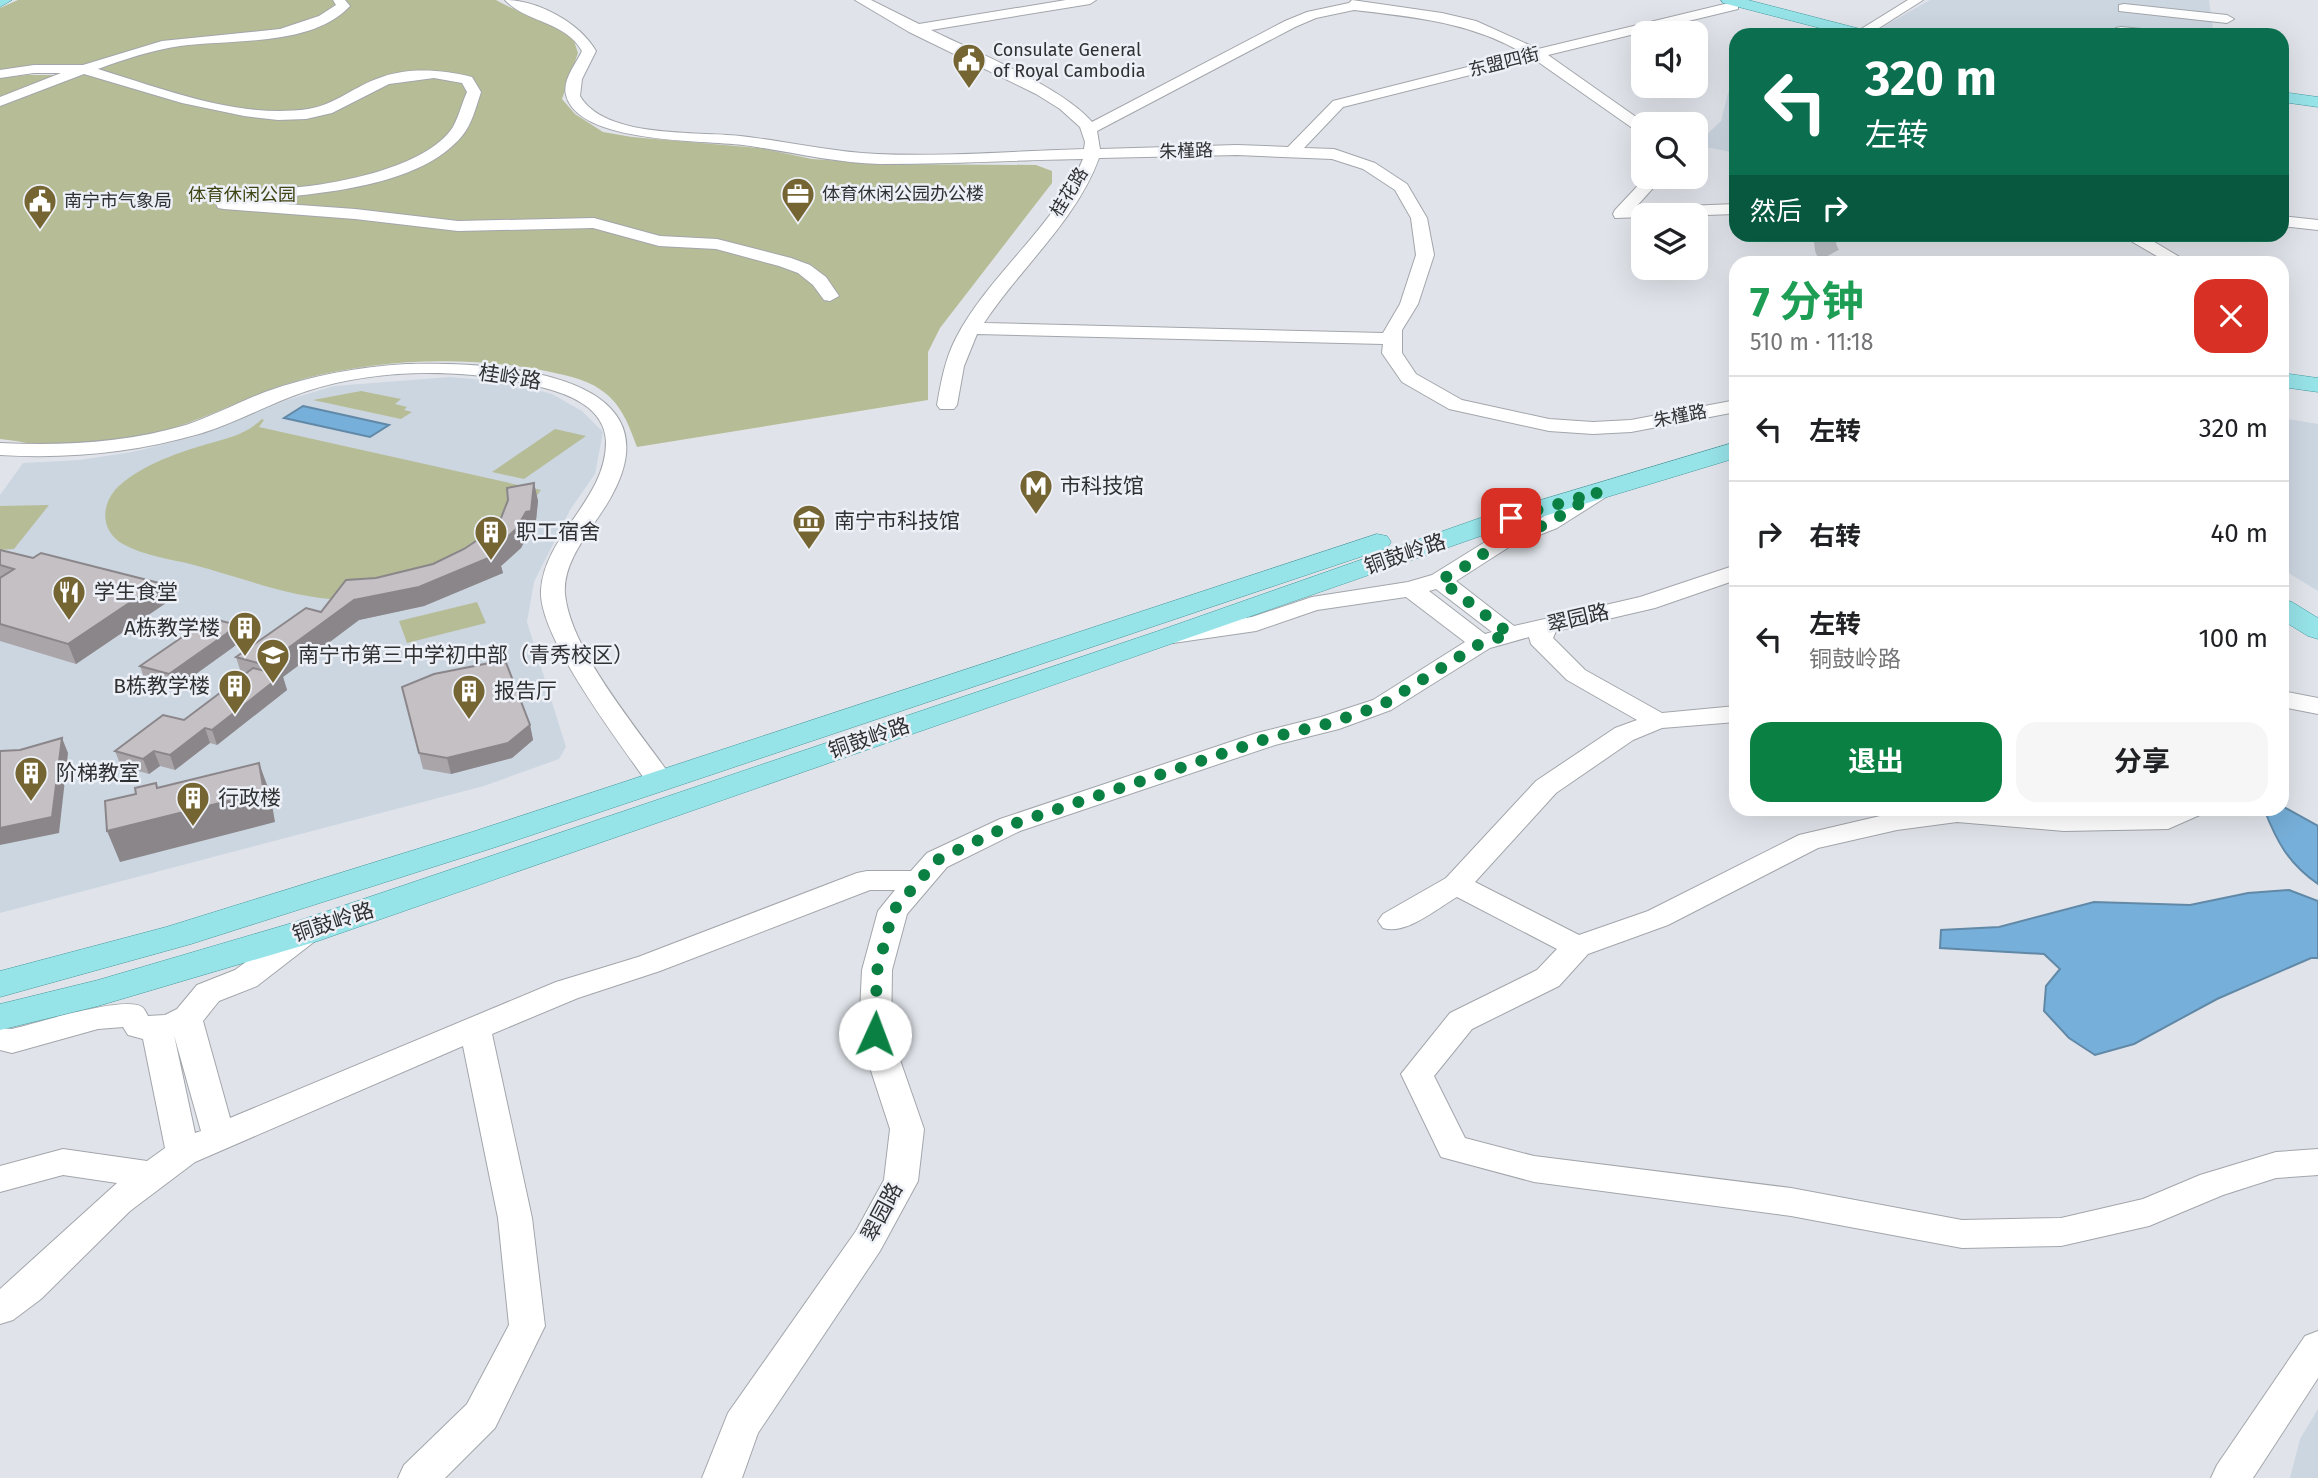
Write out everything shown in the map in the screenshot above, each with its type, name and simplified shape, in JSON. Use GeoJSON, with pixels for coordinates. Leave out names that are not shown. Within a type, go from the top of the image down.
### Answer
{"type":"FeatureCollection","features":[{"type":"Feature","properties":{"kind":"main road"},"geometry":{"type":"LineString","coordinates":[[1713,0],[1833,28]]}},
{"type":"Feature","properties":{"kind":"main road"},"geometry":{"type":"LineString","coordinates":[[2289,101],[2318,104]]}},
{"type":"Feature","properties":{"kind":"main road"},"geometry":{"type":"LineString","coordinates":[[2299,385],[2318,401]]}},
{"type":"Feature","properties":{"kind":"main road","name":"铜鼓岭路"},"geometry":{"type":"LineString","coordinates":[[0,1017],[99,993],[310,930],[1197,599],[1729,432]]}},
{"type":"Feature","properties":{"kind":"main road","name":"铜鼓岭路"},"geometry":{"type":"LineString","coordinates":[[0,984],[212,925],[420,861],[660,781],[838,735],[1168,637],[1489,524],[1729,452]]}},
{"type":"Feature","properties":{"kind":"main road"},"geometry":{"type":"LineString","coordinates":[[2289,597],[2318,613]]}},
{"type":"Feature","properties":{"kind":"main road"},"geometry":{"type":"LineString","coordinates":[[2289,612],[2318,630]]}},
{"type":"Feature","properties":{"kind":"street"},"geometry":{"type":"LineString","coordinates":[[0,102],[82,69],[163,45],[267,34],[307,25],[331,16],[343,6],[339,0]]}},
{"type":"Feature","properties":{"kind":"street","name":"朱槿路"},"geometry":{"type":"LineString","coordinates":[[511,0],[527,11],[573,31],[584,39],[589,51],[572,84],[573,97],[584,109],[631,130],[737,140],[844,157],[878,159],[1237,150],[1334,154],[1369,166],[1401,187],[1419,218],[1424,255],[1409,304],[1393,330],[1392,353],[1409,378],[1456,405],[1549,425],[1593,428],[1631,426],[1729,407]]}},
{"type":"Feature","properties":{"kind":"street"},"geometry":{"type":"LineString","coordinates":[[861,0],[1041,91],[1069,109],[1090,129],[1290,24],[1356,3],[1469,23],[1492,32],[1535,55],[1631,121]]}},
{"type":"Feature","properties":{"kind":"street"},"geometry":{"type":"LineString","coordinates":[[908,25],[1040,0]]}},
{"type":"Feature","properties":{"kind":"street"},"geometry":{"type":"LineString","coordinates":[[908,25],[1090,0]]}},
{"type":"Feature","properties":{"kind":"street"},"geometry":{"type":"LineString","coordinates":[[1868,28],[1917,0]]}},
{"type":"Feature","properties":{"kind":"street"},"geometry":{"type":"LineString","coordinates":[[2225,0],[2228,28]]}},
{"type":"Feature","properties":{"kind":"street","name":"东盟四街"},"geometry":{"type":"LineString","coordinates":[[1293,151],[1338,104],[1731,3]]}},
{"type":"Feature","properties":{"kind":"street"},"geometry":{"type":"LineString","coordinates":[[2122,28],[2124,4],[2155,6],[2227,19]]}},
{"type":"Feature","properties":{"kind":"street"},"geometry":{"type":"LineString","coordinates":[[2155,6],[2156,28]]}},
{"type":"Feature","properties":{"kind":"street"},"geometry":{"type":"LineString","coordinates":[[0,74],[34,69],[82,69],[182,99],[244,112],[278,114],[306,114],[327,110],[386,80],[434,74],[467,80],[474,92],[457,133],[430,155],[412,164],[368,178],[308,191],[222,200],[224,204],[355,214],[458,226],[594,223],[659,241],[717,244],[785,262],[804,269],[820,281],[830,296]]}},
{"type":"Feature","properties":{"kind":"street","name":"桂花路"},"geometry":{"type":"LineString","coordinates":[[947,405],[953,367],[970,328],[1081,181],[1094,145],[1090,129]]}},
{"type":"Feature","properties":{"kind":"street"},"geometry":{"type":"LineString","coordinates":[[1644,189],[1621,214],[1729,209]]}},
{"type":"Feature","properties":{"kind":"street"},"geometry":{"type":"LineString","coordinates":[[2289,222],[2318,225]]}},
{"type":"Feature","properties":{"kind":"street"},"geometry":{"type":"LineString","coordinates":[[2142,242],[2168,256]]}},
{"type":"Feature","properties":{"kind":"street"},"geometry":{"type":"LineString","coordinates":[[970,328],[1393,339]]}},
{"type":"Feature","properties":{"kind":"street","name":"桂岭路"},"geometry":{"type":"LineString","coordinates":[[0,449],[53,453],[131,444],[195,429],[273,396],[331,378],[397,372],[461,370],[514,374],[561,386],[597,402],[614,425],[618,449],[608,481],[565,551],[553,590],[556,615],[597,689],[660,781]]}},
{"type":"Feature","properties":{"kind":"street"},"geometry":{"type":"LineString","coordinates":[[1168,637],[1256,624],[1312,604],[1411,589],[1440,580],[1501,542],[1549,523],[1598,492]]}},
{"type":"Feature","properties":{"kind":"street","name":"翠园路"},"geometry":{"type":"LineString","coordinates":[[722,1478],[742,1425],[868,1241],[901,1181],[907,1129],[875,1034],[877,971],[893,911],[937,860],[1010,825],[1266,739],[1330,723],[1382,705],[1481,643],[1647,603],[1729,574]]}},
{"type":"Feature","properties":{"kind":"street"},"geometry":{"type":"LineString","coordinates":[[1440,580],[1510,634]]}},
{"type":"Feature","properties":{"kind":"street"},"geometry":{"type":"LineString","coordinates":[[1411,589],[1481,643]]}},
{"type":"Feature","properties":{"kind":"street"},"geometry":{"type":"LineString","coordinates":[[1547,625],[1540,639],[1576,675],[1658,721]]}},
{"type":"Feature","properties":{"kind":"street"},"geometry":{"type":"LineString","coordinates":[[2289,700],[2318,706]]}},
{"type":"Feature","properties":{"kind":"street"},"geometry":{"type":"LineString","coordinates":[[1392,921],[1456,886],[1546,787],[1623,734],[1658,721],[1729,715]]}},
{"type":"Feature","properties":{"kind":"street"},"geometry":{"type":"LineString","coordinates":[[1934,816],[1897,821],[1808,841],[1658,918],[1577,947],[1548,978],[1461,1021],[1417,1074],[1453,1148],[1534,1169],[1791,1202],[1962,1234],[2061,1232],[2150,1212],[2212,1185],[2276,1165],[2318,1162]]}},
{"type":"Feature","properties":{"kind":"street"},"geometry":{"type":"LineString","coordinates":[[2040,816],[2064,822],[2168,820],[2176,816]]}},
{"type":"Feature","properties":{"kind":"street"},"geometry":{"type":"LineString","coordinates":[[0,1308],[28,1288],[118,1201],[183,1153],[299,1101],[567,990],[649,964],[867,880],[919,881]]}},
{"type":"Feature","properties":{"kind":"street"},"geometry":{"type":"LineString","coordinates":[[1456,886],[1577,947]]}},
{"type":"Feature","properties":{"kind":"street"},"geometry":{"type":"LineString","coordinates":[[0,1039],[12,1041],[97,1018],[131,1015],[139,1027],[157,1029],[187,1019],[200,1007],[208,993],[246,978],[310,930]]}},
{"type":"Feature","properties":{"kind":"street"},"geometry":{"type":"LineString","coordinates":[[187,1019],[219,1137]]}},
{"type":"Feature","properties":{"kind":"street"},"geometry":{"type":"LineString","coordinates":[[157,1029],[183,1153]]}},
{"type":"Feature","properties":{"kind":"street"},"geometry":{"type":"LineString","coordinates":[[418,1478],[481,1416],[527,1326],[515,1217],[475,1029]]}},
{"type":"Feature","properties":{"kind":"street"},"geometry":{"type":"LineString","coordinates":[[0,1179],[63,1162],[150,1175]]}},
{"type":"Feature","properties":{"kind":"street"},"geometry":{"type":"LineString","coordinates":[[2231,1478],[2318,1347]]}},
{"type":"Feature","properties":{"kind":"shaded area"},"geometry":{"type":"Polygon","coordinates":[[[1930,0],[2209,0],[2213,28],[1881,28],[1930,0]]]}},
{"type":"Feature","properties":{"kind":"shaded area"},"geometry":{"type":"Polygon","coordinates":[[[1729,92],[1729,152],[1708,147],[1708,133],[1721,121],[1729,92]]]}},
{"type":"Feature","properties":{"kind":"shaded area","name":"南宁市第三中学初中部（青秀校区）"},"geometry":{"type":"Polygon","coordinates":[[[450,377],[507,382],[552,394],[582,411],[603,432],[595,474],[570,510],[534,582],[527,622],[566,747],[559,759],[484,786],[0,913],[0,495],[23,463],[79,460],[132,452],[194,437],[287,400],[334,386],[450,377]]]}},
{"type":"Feature","properties":{"kind":"shaded area"},"geometry":{"type":"Polygon","coordinates":[[[2289,419],[2318,424],[2318,591],[2289,573],[2289,419]]]}},
{"type":"Feature","properties":{"kind":"shaded area"},"geometry":{"type":"Polygon","coordinates":[[[2318,1409],[2318,1478],[2290,1478],[2300,1439],[2318,1409]]]}},
{"type":"Feature","properties":{"kind":"green space","name":"体育休闲公园"},"geometry":{"type":"Polygon","coordinates":[[[18,0],[496,0],[573,38],[578,53],[562,99],[575,114],[603,132],[759,148],[812,159],[885,164],[1036,165],[1052,171],[1052,183],[940,328],[928,352],[928,400],[637,447],[624,416],[614,402],[588,382],[556,373],[512,366],[452,361],[422,362],[362,367],[303,379],[184,425],[123,440],[63,447],[0,439],[0,105],[95,67],[0,72],[0,8],[18,0]]]}},
{"type":"Feature","properties":{"kind":"green space"},"geometry":{"type":"Polygon","coordinates":[[[60,75],[0,98],[0,78],[60,75]]]}},
{"type":"Feature","properties":{"kind":"green space"},"geometry":{"type":"Polygon","coordinates":[[[361,391],[401,399],[395,404],[407,407],[404,410],[412,412],[401,419],[313,400],[361,391]]]}},
{"type":"Feature","properties":{"kind":"green space"},"geometry":{"type":"Polygon","coordinates":[[[264,420],[259,427],[541,490],[505,537],[343,600],[305,596],[148,554],[123,544],[111,533],[105,512],[107,504],[115,490],[124,482],[156,462],[234,436],[264,420]]]}},
{"type":"Feature","properties":{"kind":"green space"},"geometry":{"type":"Polygon","coordinates":[[[555,429],[586,436],[524,479],[492,472],[555,429]]]}},
{"type":"Feature","properties":{"kind":"green space"},"geometry":{"type":"Polygon","coordinates":[[[49,505],[14,549],[0,550],[0,506],[49,505]]]}},
{"type":"Feature","properties":{"kind":"green space"},"geometry":{"type":"Polygon","coordinates":[[[477,602],[486,623],[407,643],[399,621],[477,602]]]}},
{"type":"Feature","properties":{"kind":"water"},"geometry":{"type":"Polygon","coordinates":[[[303,406],[389,425],[370,437],[284,418],[303,406]]]}},
{"type":"Feature","properties":{"kind":"water"},"geometry":{"type":"Polygon","coordinates":[[[2289,810],[2318,826],[2318,884],[2291,860],[2267,816],[2289,816],[2289,810]]]}},
{"type":"Feature","properties":{"kind":"water"},"geometry":{"type":"Polygon","coordinates":[[[2289,890],[2318,901],[2318,958],[2311,958],[2217,999],[2134,1044],[2095,1055],[2069,1038],[2044,1011],[2046,986],[2060,969],[2044,954],[1940,948],[1941,930],[1999,927],[2094,902],[2190,905],[2248,893],[2289,890]]]}},
{"type":"Feature","properties":{"kind":"building"},"geometry":{"type":"Polygon","coordinates":[[[534,483],[531,511],[526,512],[516,529],[491,552],[498,554],[419,587],[354,600],[265,665],[236,657],[306,608],[321,612],[346,580],[376,578],[433,564],[464,549],[488,533],[501,518],[508,500],[507,488],[534,483]]]}},
{"type":"Feature","properties":{"kind":"building"},"geometry":{"type":"Polygon","coordinates":[[[0,550],[33,558],[41,553],[159,583],[68,644],[0,624],[0,578],[14,569],[0,565],[0,550]]]}},
{"type":"Feature","properties":{"kind":"building"},"geometry":{"type":"Polygon","coordinates":[[[210,618],[237,625],[169,674],[140,666],[210,618]]]}},
{"type":"Feature","properties":{"kind":"building","name":"报告厅"},"geometry":{"type":"Polygon","coordinates":[[[505,660],[530,725],[508,743],[447,758],[419,753],[402,687],[434,674],[505,660]]]}},
{"type":"Feature","properties":{"kind":"building"},"geometry":{"type":"Polygon","coordinates":[[[253,668],[282,675],[212,730],[205,728],[170,755],[154,751],[143,759],[115,751],[163,715],[184,720],[253,668]]]}},
{"type":"Feature","properties":{"kind":"building","name":"阶梯教室"},"geometry":{"type":"Polygon","coordinates":[[[62,738],[52,817],[0,828],[0,751],[20,750],[62,738]]]}},
{"type":"Feature","properties":{"kind":"building"},"geometry":{"type":"Polygon","coordinates":[[[259,763],[264,792],[107,831],[105,801],[136,794],[135,788],[156,783],[157,788],[259,763]]]}},
{"type":"Feature","properties":{"kind":"tunnel"},"geometry":{"type":"LineString","coordinates":[[1825,242],[1830,256]]}},
{"type":"Feature","properties":{"kind":"place","name":"Consulate General of Royal Cambodia"},"geometry":{"type":"Point","coordinates":[969,90]}},
{"type":"Feature","properties":{"kind":"place","name":"体育休闲公园办公楼"},"geometry":{"type":"Point","coordinates":[798,224]}},
{"type":"Feature","properties":{"kind":"place","name":"南宁市气象局"},"geometry":{"type":"Point","coordinates":[40,231]}},
{"type":"Feature","properties":{"kind":"place","name":"市科技馆"},"geometry":{"type":"Point","coordinates":[1036,516]}},
{"type":"Feature","properties":{"kind":"place","name":"南宁市科技馆"},"geometry":{"type":"Point","coordinates":[809,551]}},
{"type":"Feature","properties":{"kind":"place","name":"职工宿舍"},"geometry":{"type":"Point","coordinates":[491,562]}},
{"type":"Feature","properties":{"kind":"place","name":"学生食堂"},"geometry":{"type":"Point","coordinates":[69,622]}},
{"type":"Feature","properties":{"kind":"place","name":"A栋教学楼"},"geometry":{"type":"Point","coordinates":[245,658]}},
{"type":"Feature","properties":{"kind":"place","name":"南宁市第三中学初中部（青秀校区）"},"geometry":{"type":"Point","coordinates":[273,685]}},
{"type":"Feature","properties":{"kind":"place","name":"B栋教学楼"},"geometry":{"type":"Point","coordinates":[235,716]}},
{"type":"Feature","properties":{"kind":"place","name":"报告厅"},"geometry":{"type":"Point","coordinates":[469,721]}},
{"type":"Feature","properties":{"kind":"place","name":"阶梯教室"},"geometry":{"type":"Point","coordinates":[31,803]}},
{"type":"Feature","properties":{"kind":"place","name":"行政楼"},"geometry":{"type":"Point","coordinates":[193,828]}},
{"type":"Feature","properties":{"kind":"route"},"geometry":{"type":"LineString","coordinates":[[875,1034],[877,971],[893,911],[937,860],[1010,825],[1266,739],[1330,723],[1382,705],[1481,643],[1510,634],[1440,580],[1501,542],[1549,523],[1598,492],[1511,518]]}}]}
